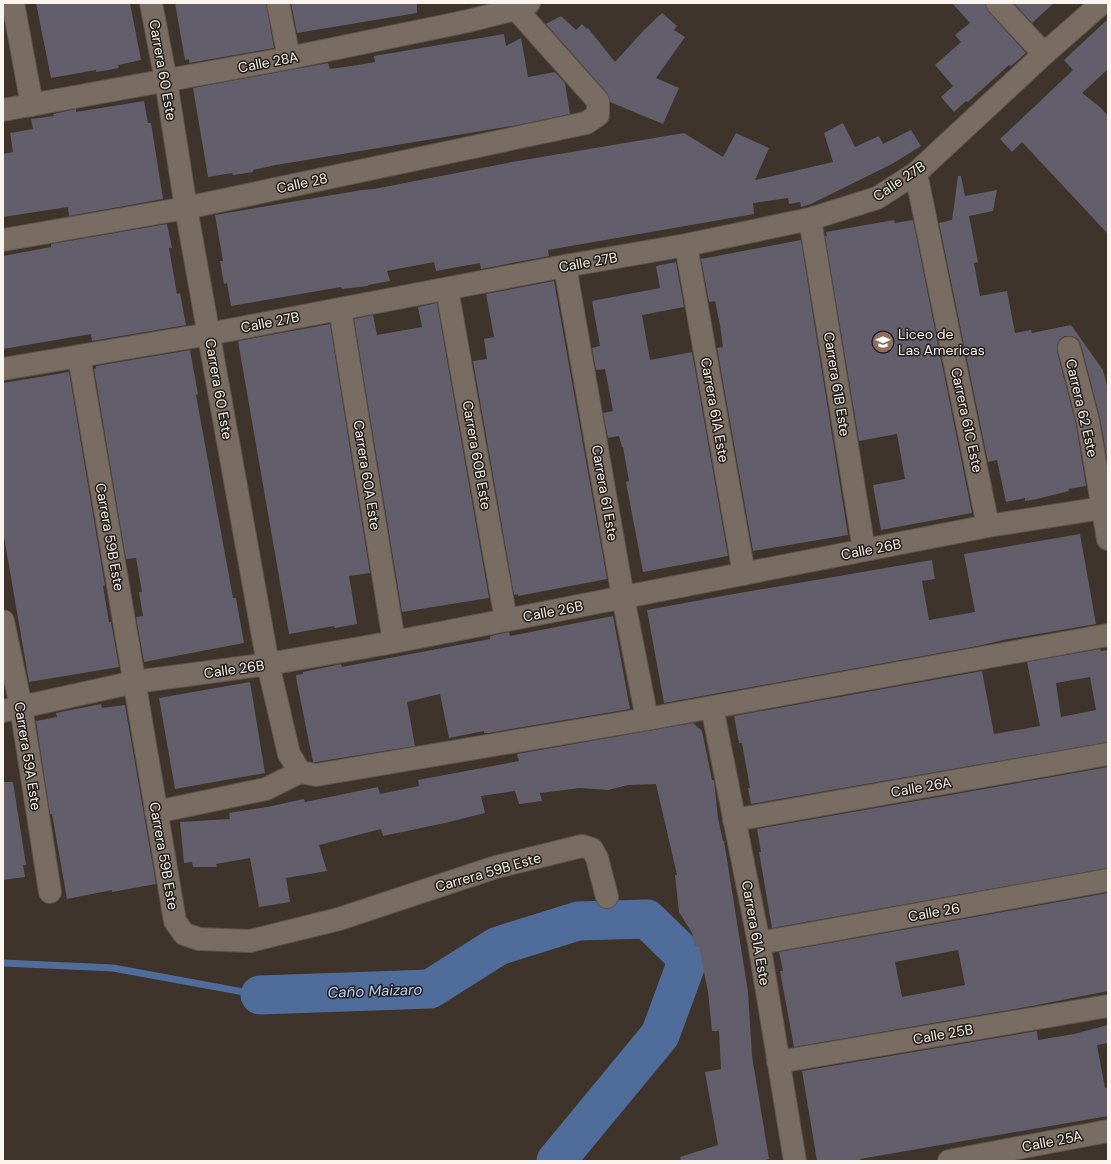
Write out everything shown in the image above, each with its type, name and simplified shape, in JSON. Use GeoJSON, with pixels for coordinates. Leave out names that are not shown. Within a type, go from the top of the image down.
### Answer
{"type":"FeatureCollection","features":[{"type":"Feature","properties":{"kind":"street"},"geometry":{"type":"LineString","coordinates":[[13,3],[32,105]]}},
{"type":"Feature","properties":{"kind":"street","name":"Carrera 60 Este"},"geometry":{"type":"LineString","coordinates":[[151,3],[166,81],[186,208],[268,664],[289,754],[300,772]]}},
{"type":"Feature","properties":{"kind":"street"},"geometry":{"type":"LineString","coordinates":[[278,3],[289,58]]}},
{"type":"Feature","properties":{"kind":"street"},"geometry":{"type":"LineString","coordinates":[[997,3],[1044,54]]}},
{"type":"Feature","properties":{"kind":"street","name":"Calle 27B"},"geometry":{"type":"LineString","coordinates":[[3,369],[209,334],[565,266],[686,245],[810,219],[877,198],[916,173],[1044,54],[1102,3]]}},
{"type":"Feature","properties":{"kind":"street","name":"Calle 28A"},"geometry":{"type":"LineString","coordinates":[[3,110],[289,58],[466,12],[523,6]]}},
{"type":"Feature","properties":{"kind":"street","name":"Calle 28"},"geometry":{"type":"LineString","coordinates":[[3,240],[186,208],[586,123],[598,115],[598,101],[523,6]]}},
{"type":"Feature","properties":{"kind":"street","name":"Carrera 61C Este"},"geometry":{"type":"LineString","coordinates":[[916,173],[988,526]]}},
{"type":"Feature","properties":{"kind":"street","name":"Carrera 61B Este"},"geometry":{"type":"LineString","coordinates":[[810,219],[864,550]]}},
{"type":"Feature","properties":{"kind":"street","name":"Carrera 61A Este"},"geometry":{"type":"LineString","coordinates":[[686,245],[744,574]]}},
{"type":"Feature","properties":{"kind":"street","name":"Carrera 61 Este"},"geometry":{"type":"LineString","coordinates":[[565,266],[623,598],[647,719]]}},
{"type":"Feature","properties":{"kind":"street","name":"Carrera 60B Este"},"geometry":{"type":"LineString","coordinates":[[447,289],[506,620]]}},
{"type":"Feature","properties":{"kind":"street","name":"Carrera 60A Este"},"geometry":{"type":"LineString","coordinates":[[340,309],[394,642]]}},
{"type":"Feature","properties":{"kind":"street","name":"Carrera 62 Este"},"geometry":{"type":"LineString","coordinates":[[1069,348],[1088,421],[1108,539]]}},
{"type":"Feature","properties":{"kind":"street","name":"Carrera 59B Este"},"geometry":{"type":"LineString","coordinates":[[80,356],[175,921],[184,934],[199,939],[250,941],[339,919],[496,866],[582,846],[592,849],[597,858],[607,897]]}},
{"type":"Feature","properties":{"kind":"street","name":"Calle 26B"},"geometry":{"type":"LineString","coordinates":[[12,709],[135,682],[268,664],[394,642],[988,526],[1102,508]]}},
{"type":"Feature","properties":{"kind":"street","name":"Carrera 59A Este"},"geometry":{"type":"LineString","coordinates":[[3,621],[12,709],[50,892]]}},
{"type":"Feature","properties":{"kind":"street"},"geometry":{"type":"LineString","coordinates":[[156,812],[266,789],[300,772],[316,775],[647,719],[1108,635]]}},
{"type":"Feature","properties":{"kind":"street","name":"Carrera 61A Este"},"geometry":{"type":"LineString","coordinates":[[712,707],[759,943],[795,1161]]}},
{"type":"Feature","properties":{"kind":"street","name":"Calle 26A"},"geometry":{"type":"LineString","coordinates":[[734,820],[1108,754]]}},
{"type":"Feature","properties":{"kind":"street","name":"Calle 26"},"geometry":{"type":"LineString","coordinates":[[759,943],[1108,880]]}},
{"type":"Feature","properties":{"kind":"street","name":"Calle 25B"},"geometry":{"type":"LineString","coordinates":[[778,1062],[1108,1006]]}},
{"type":"Feature","properties":{"kind":"street","name":"Calle 25A"},"geometry":{"type":"LineString","coordinates":[[949,1161],[1108,1130]]}},
{"type":"Feature","properties":{"kind":"building"},"geometry":{"type":"Polygon","coordinates":[[[36,3],[130,3],[141,60],[118,65],[119,68],[96,72],[96,70],[51,78],[36,3]]]}},
{"type":"Feature","properties":{"kind":"building"},"geometry":{"type":"Polygon","coordinates":[[[175,3],[266,3],[274,48],[189,63],[189,59],[185,60],[175,3]]]}},
{"type":"Feature","properties":{"kind":"building"},"geometry":{"type":"Polygon","coordinates":[[[291,3],[417,3],[417,13],[297,33],[291,3]]]}},
{"type":"Feature","properties":{"kind":"building"},"geometry":{"type":"Polygon","coordinates":[[[952,3],[985,3],[988,11],[1026,53],[1011,66],[1009,65],[968,102],[966,101],[954,112],[941,97],[953,86],[935,65],[961,42],[955,35],[970,23],[952,3]]]}},
{"type":"Feature","properties":{"kind":"building"},"geometry":{"type":"Polygon","coordinates":[[[1014,3],[1054,3],[1032,23],[1014,3]]]}},
{"type":"Feature","properties":{"kind":"building"},"geometry":{"type":"Polygon","coordinates":[[[662,13],[677,26],[674,30],[685,37],[656,78],[679,88],[663,124],[610,102],[607,93],[546,24],[561,16],[576,30],[582,24],[587,29],[588,28],[615,62],[644,30],[662,13]]]}},
{"type":"Feature","properties":{"kind":"building"},"geometry":{"type":"Polygon","coordinates":[[[1108,19],[1108,69],[1082,93],[1100,107],[1108,116],[1108,234],[1022,142],[1012,152],[1000,139],[1073,70],[1064,60],[1108,19]]]}},
{"type":"Feature","properties":{"kind":"building"},"geometry":{"type":"Polygon","coordinates":[[[504,34],[506,46],[521,38],[528,77],[555,72],[565,83],[570,114],[518,125],[276,165],[253,170],[253,172],[233,175],[232,173],[208,177],[193,88],[328,63],[330,69],[352,66],[375,62],[374,56],[504,34]]]}},
{"type":"Feature","properties":{"kind":"building"},"geometry":{"type":"Polygon","coordinates":[[[144,101],[148,123],[151,123],[163,199],[69,216],[68,207],[3,217],[3,154],[13,152],[10,133],[33,129],[31,119],[54,116],[53,114],[76,109],[76,112],[144,101]]]}},
{"type":"Feature","properties":{"kind":"building"},"geometry":{"type":"Polygon","coordinates":[[[843,123],[855,147],[879,136],[883,144],[911,130],[921,146],[892,164],[811,204],[801,207],[800,202],[789,204],[788,198],[753,203],[754,214],[548,250],[549,256],[481,269],[480,263],[436,271],[434,262],[387,271],[390,281],[368,286],[342,289],[341,287],[231,306],[227,283],[224,284],[220,261],[223,261],[215,215],[374,189],[512,162],[684,133],[723,157],[736,133],[769,148],[755,180],[833,162],[824,133],[843,123]]]}},
{"type":"Feature","properties":{"kind":"building"},"geometry":{"type":"Polygon","coordinates":[[[958,176],[961,176],[965,196],[997,190],[993,211],[969,216],[978,262],[974,263],[980,296],[1007,291],[1015,333],[1031,330],[1032,333],[1071,325],[1103,370],[1108,390],[1108,464],[1100,418],[1081,345],[1078,339],[1072,336],[1065,336],[1060,339],[1057,345],[1057,351],[1076,424],[1086,486],[1068,489],[1069,491],[1037,499],[1025,501],[1025,498],[1006,502],[997,460],[988,462],[939,223],[952,220],[958,176]]]}},
{"type":"Feature","properties":{"kind":"building"},"geometry":{"type":"Polygon","coordinates":[[[894,220],[895,223],[913,220],[972,513],[881,530],[873,485],[905,479],[897,434],[859,441],[825,236],[827,236],[826,232],[894,220]]]}},
{"type":"Feature","properties":{"kind":"building"},"geometry":{"type":"Polygon","coordinates":[[[167,224],[172,248],[169,248],[177,294],[180,293],[186,325],[92,341],[91,334],[3,349],[3,256],[51,247],[51,244],[167,224]]]}},
{"type":"Feature","properties":{"kind":"building"},"geometry":{"type":"Polygon","coordinates":[[[801,240],[848,535],[753,551],[717,348],[723,347],[720,325],[715,301],[709,302],[701,259],[801,240]]]}},
{"type":"Feature","properties":{"kind":"building"},"geometry":{"type":"Polygon","coordinates":[[[676,262],[684,307],[642,315],[646,338],[650,360],[692,352],[728,556],[643,572],[626,482],[629,481],[623,447],[619,436],[608,438],[603,413],[613,411],[605,369],[596,370],[592,348],[600,346],[592,301],[660,288],[656,266],[676,262]]]}},
{"type":"Feature","properties":{"kind":"building"},"geometry":{"type":"Polygon","coordinates":[[[554,281],[607,579],[518,596],[518,594],[514,595],[473,361],[487,359],[484,339],[494,337],[486,294],[554,281]]]}},
{"type":"Feature","properties":{"kind":"building"},"geometry":{"type":"Polygon","coordinates":[[[437,303],[489,598],[402,612],[354,319],[373,315],[377,335],[422,327],[418,307],[437,303]]]}},
{"type":"Feature","properties":{"kind":"building"},"geometry":{"type":"Polygon","coordinates":[[[330,324],[370,573],[349,576],[357,624],[335,628],[334,626],[289,634],[238,341],[330,324]]]}},
{"type":"Feature","properties":{"kind":"building"},"geometry":{"type":"Polygon","coordinates":[[[190,350],[198,394],[196,395],[233,598],[236,598],[244,643],[144,662],[136,617],[143,616],[139,592],[142,592],[136,558],[126,559],[94,369],[96,366],[190,350]]]}},
{"type":"Feature","properties":{"kind":"building"},"geometry":{"type":"Polygon","coordinates":[[[69,372],[105,586],[103,586],[109,622],[111,622],[119,667],[29,682],[3,531],[3,383],[69,372]]]}},
{"type":"Feature","properties":{"kind":"building"},"geometry":{"type":"Polygon","coordinates":[[[1080,534],[1096,624],[664,703],[647,610],[932,560],[935,579],[922,581],[929,620],[975,612],[964,554],[1080,534]]]}},
{"type":"Feature","properties":{"kind":"building"},"geometry":{"type":"Polygon","coordinates":[[[613,616],[630,709],[488,733],[484,733],[484,731],[449,738],[440,694],[407,702],[415,746],[313,762],[296,675],[303,674],[303,672],[341,664],[342,667],[490,639],[490,636],[509,632],[510,636],[613,616]]]}},
{"type":"Feature","properties":{"kind":"building"},"geometry":{"type":"Polygon","coordinates":[[[1100,649],[1101,651],[1108,650],[1108,742],[751,804],[748,788],[750,788],[742,743],[739,743],[734,716],[982,671],[994,734],[1040,726],[1027,662],[1100,649]],[[1090,677],[1056,683],[1061,717],[1096,710],[1090,677]]]}},
{"type":"Feature","properties":{"kind":"building"},"geometry":{"type":"Polygon","coordinates":[[[250,682],[265,773],[175,789],[159,698],[250,682]]]}},
{"type":"Feature","properties":{"kind":"building"},"geometry":{"type":"Polygon","coordinates":[[[101,704],[102,708],[125,705],[156,884],[112,892],[112,890],[67,899],[52,814],[50,814],[36,721],[57,717],[56,713],[101,704]]]}},
{"type":"Feature","properties":{"kind":"building"},"geometry":{"type":"Polygon","coordinates":[[[693,723],[702,731],[712,780],[714,780],[718,818],[724,841],[748,992],[752,1056],[769,1159],[761,1161],[681,1161],[680,1157],[718,1145],[705,1072],[721,1069],[719,1031],[712,1031],[708,992],[699,947],[695,947],[692,933],[679,912],[675,875],[677,875],[656,784],[628,785],[608,790],[580,788],[540,793],[542,801],[519,804],[515,791],[481,796],[485,813],[383,836],[381,829],[319,845],[327,871],[286,878],[290,902],[259,907],[250,858],[216,864],[217,867],[193,867],[192,862],[184,863],[180,822],[230,819],[229,813],[304,799],[305,802],[378,787],[380,794],[419,786],[418,780],[519,761],[517,754],[693,723]]]}},
{"type":"Feature","properties":{"kind":"building"},"geometry":{"type":"Polygon","coordinates":[[[1108,767],[1108,868],[772,928],[759,852],[761,852],[757,829],[1108,767]]]}},
{"type":"Feature","properties":{"kind":"building"},"geometry":{"type":"Polygon","coordinates":[[[3,782],[13,782],[26,865],[23,865],[25,877],[3,880],[3,782]]]}},
{"type":"Feature","properties":{"kind":"building"},"geometry":{"type":"Polygon","coordinates":[[[1108,893],[1108,991],[1032,1006],[794,1047],[780,971],[783,971],[779,952],[1108,893]],[[958,950],[895,962],[902,997],[965,985],[958,950]]]}},
{"type":"Feature","properties":{"kind":"building"},"geometry":{"type":"Polygon","coordinates":[[[1108,1025],[1108,1043],[1097,1045],[1105,1088],[1108,1087],[1108,1116],[860,1159],[861,1161],[817,1161],[802,1071],[1037,1031],[1038,1040],[1074,1034],[1108,1025]]]}},
{"type":"Feature","properties":{"kind":"waterway","name":"Caño Maizaro"},"geometry":{"type":"LineString","coordinates":[[260,995],[430,989],[498,946],[578,921],[647,919],[688,959],[660,1035],[556,1161]]}},
{"type":"Feature","properties":{"kind":"waterway","name":"Caño Maizaro"},"geometry":{"type":"LineString","coordinates":[[3,963],[113,968],[260,995]]}},
{"type":"Feature","properties":{"kind":"place","name":"Liceo de Las Americas"},"geometry":{"type":"Point","coordinates":[883,342]}}]}
